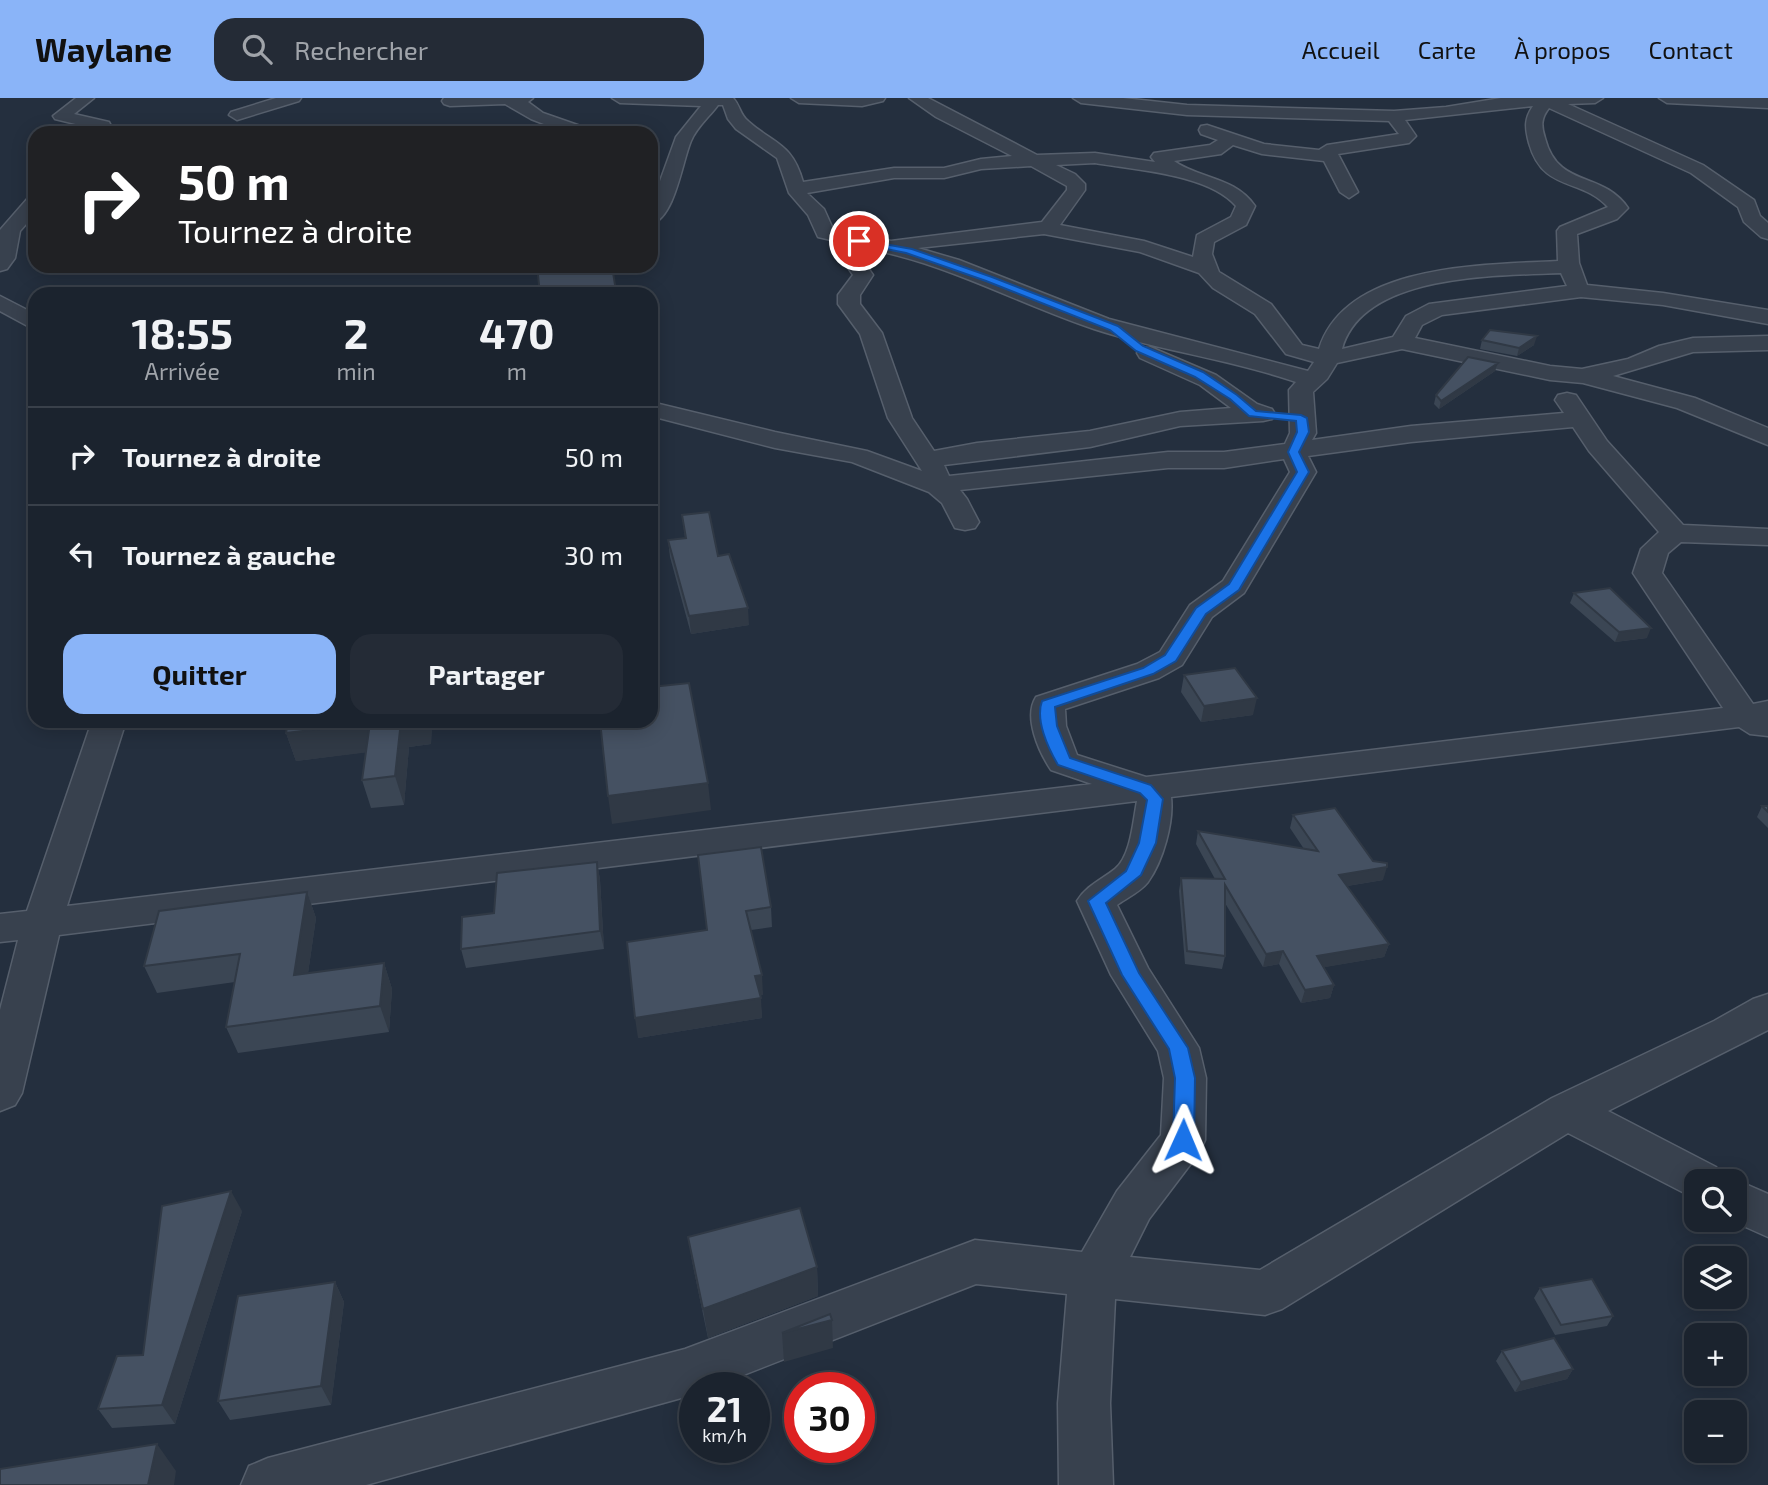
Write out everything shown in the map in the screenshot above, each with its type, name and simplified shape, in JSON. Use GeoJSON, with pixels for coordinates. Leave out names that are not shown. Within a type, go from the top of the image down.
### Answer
{"type":"FeatureCollection","features":[{"type":"Feature","properties":{"kind":"street"},"geometry":{"type":"LineString","coordinates":[[86,98],[61,116],[103,126]]}},
{"type":"Feature","properties":{"kind":"street"},"geometry":{"type":"LineString","coordinates":[[237,115],[293,98]]}},
{"type":"Feature","properties":{"kind":"street"},"geometry":{"type":"LineString","coordinates":[[450,102],[525,98]]}},
{"type":"Feature","properties":{"kind":"street"},"geometry":{"type":"LineString","coordinates":[[620,98],[714,103],[725,100],[730,103],[733,118],[758,133],[785,157],[792,168],[796,189],[816,211],[825,233],[889,245],[1114,328],[1236,356],[1320,368],[1401,342],[1550,373],[1583,376],[1686,403],[1768,437]]}},
{"type":"Feature","properties":{"kind":"street"},"geometry":{"type":"LineString","coordinates":[[799,98],[862,101],[877,98]]}},
{"type":"Feature","properties":{"kind":"street"},"geometry":{"type":"LineString","coordinates":[[917,98],[942,114],[1076,184],[1076,190],[1049,226],[1044,228]]}},
{"type":"Feature","properties":{"kind":"street"},"geometry":{"type":"LineString","coordinates":[[1081,98],[1188,110],[1212,104],[1394,116],[1446,112],[1501,103],[1595,98]]}},
{"type":"Feature","properties":{"kind":"street"},"geometry":{"type":"LineString","coordinates":[[1667,98],[1768,103]]}},
{"type":"Feature","properties":{"kind":"street"},"geometry":{"type":"LineString","coordinates":[[508,99],[519,103],[537,117],[563,126]]}},
{"type":"Feature","properties":{"kind":"street"},"geometry":{"type":"LineString","coordinates":[[1546,100],[1697,169],[1747,204],[1751,218],[1768,233]]}},
{"type":"Feature","properties":{"kind":"street"},"geometry":{"type":"LineString","coordinates":[[1546,100],[1534,117],[1534,122],[1538,152],[1549,170],[1612,198],[1619,208],[1610,215],[1567,231],[1574,279]]}},
{"type":"Feature","properties":{"kind":"street"},"geometry":{"type":"LineString","coordinates":[[658,209],[667,159],[714,103]]}},
{"type":"Feature","properties":{"kind":"street"},"geometry":{"type":"LineString","coordinates":[[1188,110],[1198,125],[1229,140],[1271,151],[1329,156]]}},
{"type":"Feature","properties":{"kind":"street"},"geometry":{"type":"LineString","coordinates":[[1349,191],[1327,150],[1339,146],[1394,141],[1408,136],[1394,116]]}},
{"type":"Feature","properties":{"kind":"street"},"geometry":{"type":"LineString","coordinates":[[1177,171],[1160,157],[1214,149],[1229,140]]}},
{"type":"Feature","properties":{"kind":"street"},"geometry":{"type":"LineString","coordinates":[[796,189],[894,173],[944,173],[981,164],[1095,158],[1177,171],[1224,188],[1236,195],[1246,206],[1240,221],[1203,239],[1202,257],[1210,276],[1223,288],[1265,310],[1274,327],[1297,352],[1320,368]]}},
{"type":"Feature","properties":{"kind":"street"},"geometry":{"type":"LineString","coordinates":[[0,265],[5,258],[10,230],[28,210]]}},
{"type":"Feature","properties":{"kind":"street"},"geometry":{"type":"LineString","coordinates":[[889,245],[1044,228],[1144,247],[1208,269]]}},
{"type":"Feature","properties":{"kind":"street"},"geometry":{"type":"LineString","coordinates":[[981,234],[1014,290]]}},
{"type":"Feature","properties":{"kind":"street"},"geometry":{"type":"LineString","coordinates":[[859,241],[852,247],[850,256],[863,275],[849,295],[849,304],[871,332],[900,418],[935,471],[938,486]]}},
{"type":"Feature","properties":{"kind":"street"},"geometry":{"type":"LineString","coordinates":[[1293,452],[1303,432],[1301,390],[1320,368],[1335,333],[1344,320],[1368,302],[1405,284],[1462,275],[1574,279],[1663,299],[1768,317]]}},
{"type":"Feature","properties":{"kind":"street"},"geometry":{"type":"LineString","coordinates":[[1401,342],[1414,321],[1437,309],[1574,279]]}},
{"type":"Feature","properties":{"kind":"street"},"geometry":{"type":"LineString","coordinates":[[0,302],[28,319]]}},
{"type":"Feature","properties":{"kind":"street"},"geometry":{"type":"LineString","coordinates":[[1114,328],[1139,349],[1199,374],[1234,397],[1253,414]]}},
{"type":"Feature","properties":{"kind":"street"},"geometry":{"type":"LineString","coordinates":[[1583,376],[1635,364],[1667,351],[1693,345],[1768,343]]}},
{"type":"Feature","properties":{"kind":"street"},"geometry":{"type":"LineString","coordinates":[[1550,373],[1598,446],[1675,533]]}},
{"type":"Feature","properties":{"kind":"street"},"geometry":{"type":"LineString","coordinates":[[658,411],[775,440],[858,456],[938,486],[954,499],[965,522]]}},
{"type":"Feature","properties":{"kind":"street"},"geometry":{"type":"LineString","coordinates":[[926,460],[977,451],[1090,439],[1180,419],[1253,414],[1301,418]]}},
{"type":"Feature","properties":{"kind":"street"},"geometry":{"type":"LineString","coordinates":[[938,486],[986,478],[1168,460],[1224,460],[1411,433],[1581,419]]}},
{"type":"Feature","properties":{"kind":"street"},"geometry":{"type":"LineString","coordinates":[[1086,1485],[1084,1403],[1091,1294],[1095,1275],[1133,1205],[1183,1140],[1185,1078],[1178,1048],[1131,975],[1097,901],[1133,875],[1147,843],[1155,799],[1145,789],[1063,762],[1049,726],[1048,704],[1148,671],[1171,658],[1201,611],[1234,587],[1271,521],[1293,491],[1303,472],[1293,452]]}},
{"type":"Feature","properties":{"kind":"street"},"geometry":{"type":"LineString","coordinates":[[1760,720],[1647,573],[1655,549],[1675,533],[1768,537]]}},
{"type":"Feature","properties":{"kind":"street"},"geometry":{"type":"LineString","coordinates":[[0,928],[1145,789],[1760,720]]}},
{"type":"Feature","properties":{"kind":"street"},"geometry":{"type":"LineString","coordinates":[[0,1093],[42,923],[107,728]]}},
{"type":"Feature","properties":{"kind":"street"},"geometry":{"type":"LineString","coordinates":[[268,1485],[685,1373],[975,1262],[1265,1293],[1567,1111],[1729,1033],[1768,1010]]}},
{"type":"Feature","properties":{"kind":"street"},"geometry":{"type":"LineString","coordinates":[[1567,1111],[1684,1173]]}},
{"type":"Feature","properties":{"kind":"street"},"geometry":{"type":"LineString","coordinates":[[1747,1206],[1768,1217]]}},
{"type":"Feature","properties":{"kind":"building"},"geometry":{"type":"Polygon","coordinates":[[[538,273],[613,273],[615,287],[539,287],[538,273]]]}},
{"type":"Feature","properties":{"kind":"building"},"geometry":{"type":"Polygon","coordinates":[[[1490,330],[1537,336],[1519,348],[1482,340],[1490,330]]]}},
{"type":"Feature","properties":{"kind":"building"},"geometry":{"type":"Polygon","coordinates":[[[1468,357],[1498,363],[1441,401],[1436,395],[1468,357]]]}},
{"type":"Feature","properties":{"kind":"building"},"geometry":{"type":"Polygon","coordinates":[[[709,512],[718,556],[729,554],[748,608],[689,616],[668,540],[686,538],[682,515],[709,512]]]}},
{"type":"Feature","properties":{"kind":"building"},"geometry":{"type":"Polygon","coordinates":[[[1610,588],[1651,628],[1619,632],[1574,593],[1610,588]]]}},
{"type":"Feature","properties":{"kind":"building"},"geometry":{"type":"Polygon","coordinates":[[[1235,668],[1257,698],[1204,706],[1184,675],[1235,668]]]}},
{"type":"Feature","properties":{"kind":"building"},"geometry":{"type":"Polygon","coordinates":[[[689,683],[708,783],[608,796],[601,728],[658,728],[658,686],[689,683]]]}},
{"type":"Feature","properties":{"kind":"building"},"geometry":{"type":"Polygon","coordinates":[[[287,728],[328,728],[286,733],[287,728]]]}},
{"type":"Feature","properties":{"kind":"building"},"geometry":{"type":"Polygon","coordinates":[[[369,728],[400,728],[395,776],[362,780],[369,728]]]}},
{"type":"Feature","properties":{"kind":"building"},"geometry":{"type":"Polygon","coordinates":[[[1335,808],[1373,861],[1387,863],[1387,867],[1339,875],[1389,944],[1317,956],[1334,985],[1305,990],[1283,951],[1266,954],[1225,885],[1225,956],[1187,951],[1181,878],[1225,879],[1198,831],[1318,851],[1293,815],[1335,808]]]}},
{"type":"Feature","properties":{"kind":"building"},"geometry":{"type":"Polygon","coordinates":[[[761,847],[771,907],[746,911],[762,975],[755,976],[761,998],[635,1018],[627,942],[707,930],[698,855],[761,847]]]}},
{"type":"Feature","properties":{"kind":"building"},"geometry":{"type":"Polygon","coordinates":[[[597,862],[600,931],[461,949],[462,917],[494,913],[497,873],[597,862]]]}},
{"type":"Feature","properties":{"kind":"building"},"geometry":{"type":"Polygon","coordinates":[[[307,892],[294,975],[384,963],[380,1006],[226,1027],[240,954],[144,966],[159,911],[307,892]]]}},
{"type":"Feature","properties":{"kind":"building"},"geometry":{"type":"Polygon","coordinates":[[[231,1191],[162,1405],[98,1409],[117,1356],[143,1355],[162,1206],[231,1191]]]}},
{"type":"Feature","properties":{"kind":"building"},"geometry":{"type":"Polygon","coordinates":[[[800,1208],[817,1267],[703,1309],[688,1237],[800,1208]]]}},
{"type":"Feature","properties":{"kind":"building"},"geometry":{"type":"Polygon","coordinates":[[[1592,1279],[1613,1316],[1561,1325],[1540,1288],[1592,1279]]]}},
{"type":"Feature","properties":{"kind":"building"},"geometry":{"type":"Polygon","coordinates":[[[335,1282],[321,1386],[218,1401],[238,1296],[335,1282]]]}},
{"type":"Feature","properties":{"kind":"building"},"geometry":{"type":"Polygon","coordinates":[[[830,1314],[832,1320],[782,1333],[830,1314]]]}},
{"type":"Feature","properties":{"kind":"building"},"geometry":{"type":"Polygon","coordinates":[[[1554,1338],[1573,1369],[1521,1382],[1502,1351],[1554,1338]]]}},
{"type":"Feature","properties":{"kind":"building"},"geometry":{"type":"Polygon","coordinates":[[[157,1444],[148,1485],[0,1485],[0,1469],[157,1444]]]}},
{"type":"Feature","properties":{"kind":"route"},"geometry":{"type":"LineString","coordinates":[[859,241],[908,251],[989,279],[1114,328],[1139,349],[1199,374],[1234,397],[1253,414],[1301,418],[1303,432],[1293,452],[1303,472],[1271,521],[1265,536],[1234,587],[1201,611],[1171,658],[1148,671],[1114,680],[1048,704],[1049,726],[1063,762],[1145,789],[1155,799],[1147,843],[1133,875],[1097,901],[1099,911],[1131,975],[1178,1048],[1185,1078],[1183,1140]]}}]}
